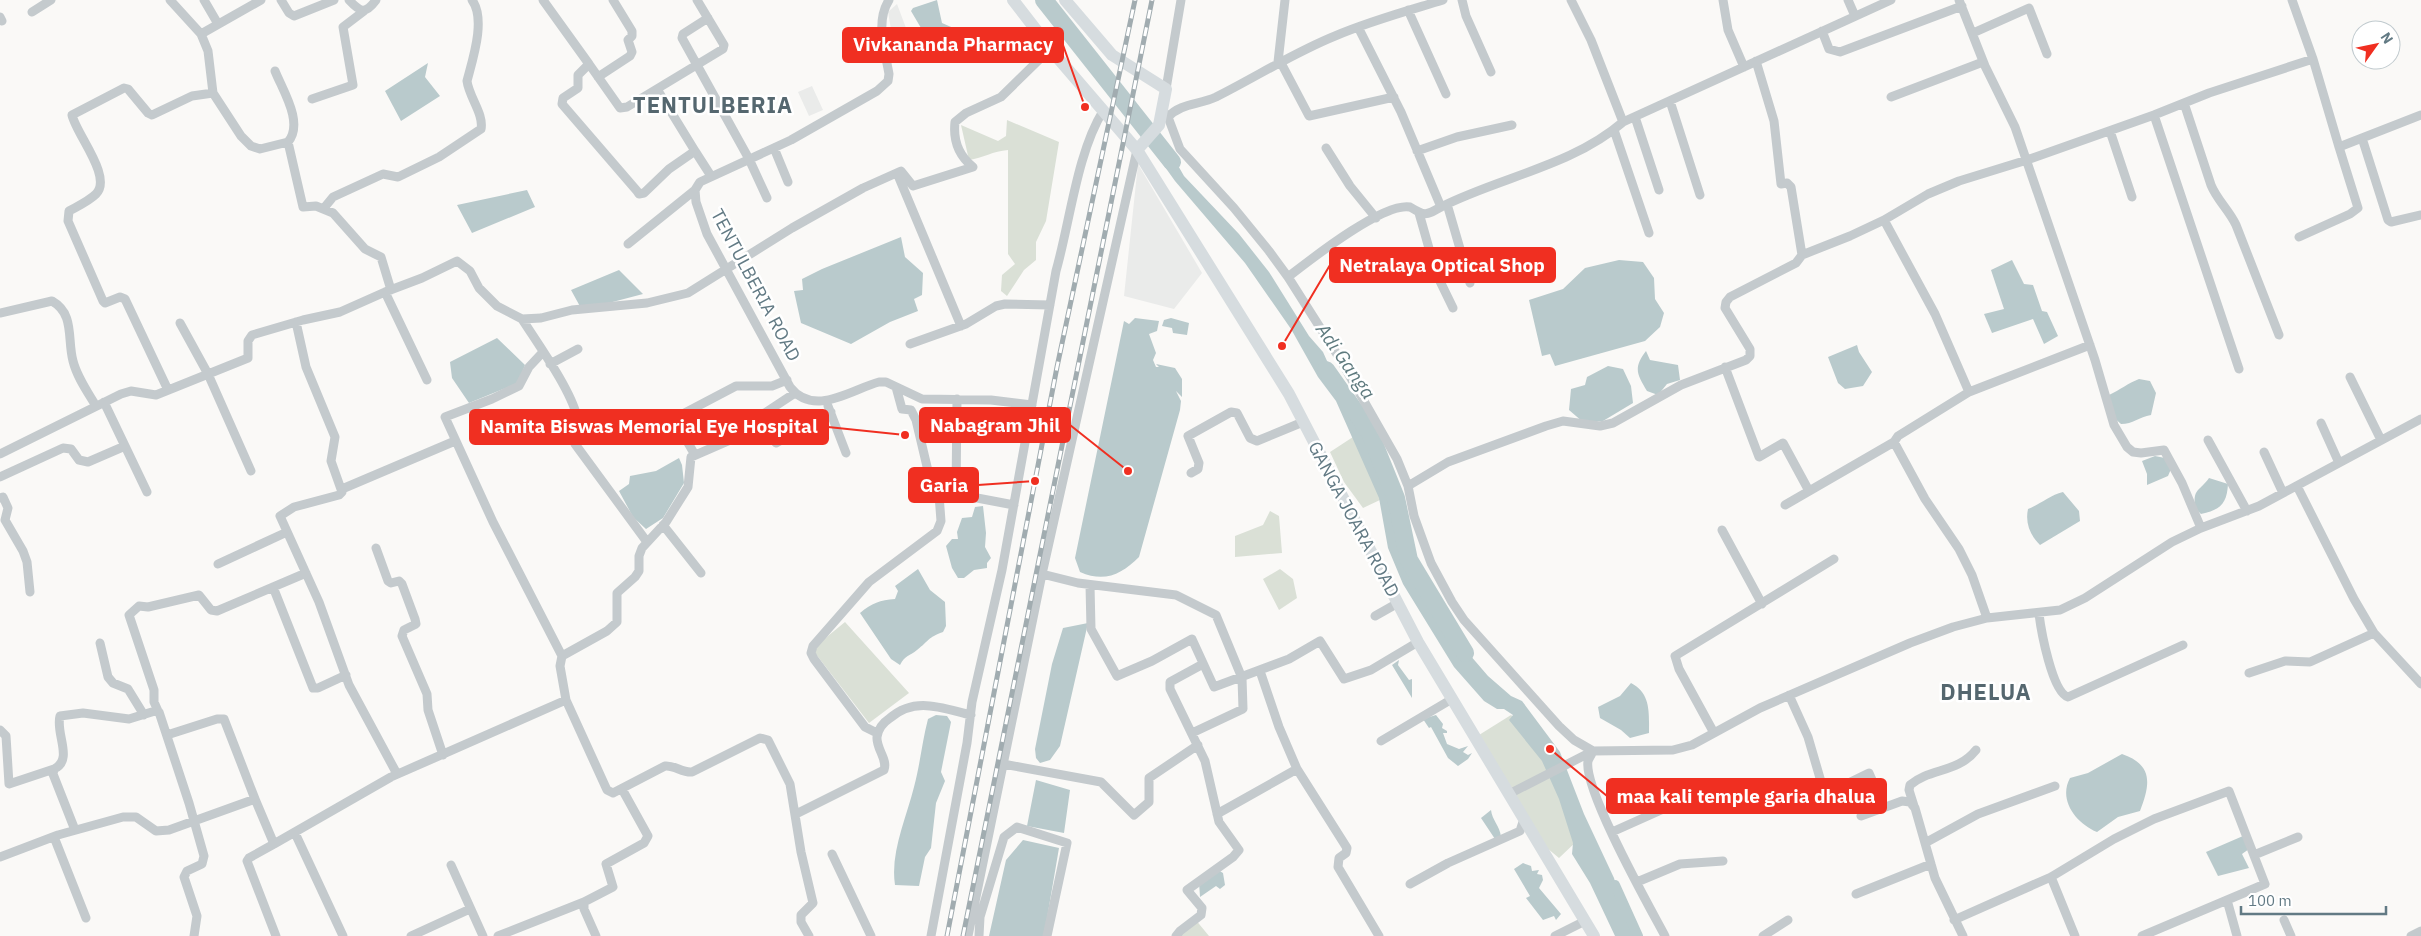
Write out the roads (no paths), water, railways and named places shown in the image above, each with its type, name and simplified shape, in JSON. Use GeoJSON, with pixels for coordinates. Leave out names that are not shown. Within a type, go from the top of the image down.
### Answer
{"type":"FeatureCollection","features":[{"type":"Feature","properties":{"kind":"main road","name":"GANGA JOARA ROAD"},"geometry":{"type":"LineString","coordinates":[[1013,0],[1050,48],[1137,150],[1289,394],[1418,642],[1594,936]]}},
{"type":"Feature","properties":{"kind":"main road"},"geometry":{"type":"LineString","coordinates":[[1065,0],[1112,55],[1166,89],[1163,118],[1137,150]]}},
{"type":"Feature","properties":{"kind":"street"},"geometry":{"type":"LineString","coordinates":[[32,12],[51,0]]}},
{"type":"Feature","properties":{"kind":"street"},"geometry":{"type":"LineString","coordinates":[[170,0],[201,34],[208,51],[213,93],[241,136],[250,146],[260,150],[288,142],[292,136],[294,121],[275,71]]}},
{"type":"Feature","properties":{"kind":"street"},"geometry":{"type":"LineString","coordinates":[[204,0],[218,24]]}},
{"type":"Feature","properties":{"kind":"street"},"geometry":{"type":"LineString","coordinates":[[201,34],[247,4],[262,0]]}},
{"type":"Feature","properties":{"kind":"street"},"geometry":{"type":"LineString","coordinates":[[281,0],[285,8],[294,16],[334,0]]}},
{"type":"Feature","properties":{"kind":"street"},"geometry":{"type":"LineString","coordinates":[[348,0],[358,10],[364,11]]}},
{"type":"Feature","properties":{"kind":"street"},"geometry":{"type":"LineString","coordinates":[[312,99],[354,85],[343,27],[370,8],[376,0]]}},
{"type":"Feature","properties":{"kind":"street"},"geometry":{"type":"LineString","coordinates":[[324,208],[333,197],[383,174],[398,177],[439,157],[480,129],[480,118],[468,90],[467,81],[479,22],[477,7],[472,0]]}},
{"type":"Feature","properties":{"kind":"street"},"geometry":{"type":"LineString","coordinates":[[543,0],[617,105],[623,109],[724,48],[698,0]]}},
{"type":"Feature","properties":{"kind":"street"},"geometry":{"type":"LineString","coordinates":[[598,77],[630,56],[632,52],[628,42],[632,36],[632,31],[613,0]]}},
{"type":"Feature","properties":{"kind":"street"},"geometry":{"type":"LineString","coordinates":[[628,244],[695,190],[700,182],[774,148],[831,118],[877,91],[888,81],[889,74],[882,31],[882,17],[889,0]]}},
{"type":"Feature","properties":{"kind":"street"},"geometry":{"type":"LineString","coordinates":[[1166,89],[1181,0]]}},
{"type":"Feature","properties":{"kind":"street"},"geometry":{"type":"LineString","coordinates":[[1285,0],[1279,62],[1309,116],[1394,97]]}},
{"type":"Feature","properties":{"kind":"street"},"geometry":{"type":"LineString","coordinates":[[1443,0],[1427,2],[1358,27],[1279,62],[1213,98],[1176,109],[1163,118],[1180,149],[1234,208],[1288,277],[1340,359],[1397,459],[1408,486],[1414,516],[1431,563],[1464,620],[1559,726],[1574,740],[1594,751]]}},
{"type":"Feature","properties":{"kind":"street"},"geometry":{"type":"LineString","coordinates":[[1462,0],[1466,16],[1490,72]]}},
{"type":"Feature","properties":{"kind":"street"},"geometry":{"type":"LineString","coordinates":[[1572,0],[1591,40],[1623,122]]}},
{"type":"Feature","properties":{"kind":"street"},"geometry":{"type":"LineString","coordinates":[[1723,0],[1728,30],[1744,67]]}},
{"type":"Feature","properties":{"kind":"street"},"geometry":{"type":"LineString","coordinates":[[1848,0],[1855,16]]}},
{"type":"Feature","properties":{"kind":"street"},"geometry":{"type":"LineString","coordinates":[[1288,277],[1334,242],[1376,218],[1404,206],[1429,214],[1464,195],[1578,152],[1592,145],[1623,122],[1891,0]]}},
{"type":"Feature","properties":{"kind":"street"},"geometry":{"type":"LineString","coordinates":[[2292,0],[2313,58],[2358,208],[2350,214],[2299,237]]}},
{"type":"Feature","properties":{"kind":"street"},"geometry":{"type":"LineString","coordinates":[[1822,31],[1829,49],[1833,52],[1840,52],[1961,3],[1983,62],[2015,127],[2090,346],[2114,424],[2127,447],[2133,452],[2141,453],[2164,450],[2182,483],[2201,528]]}},
{"type":"Feature","properties":{"kind":"street"},"geometry":{"type":"LineString","coordinates":[[1973,33],[2029,8],[2047,54]]}},
{"type":"Feature","properties":{"kind":"street"},"geometry":{"type":"LineString","coordinates":[[1408,10],[1446,94]]}},
{"type":"Feature","properties":{"kind":"street"},"geometry":{"type":"LineString","coordinates":[[708,18],[681,37],[749,158],[767,198]]}},
{"type":"Feature","properties":{"kind":"street"},"geometry":{"type":"LineString","coordinates":[[1358,27],[1394,97],[1417,151],[1444,205],[1470,283]]}},
{"type":"Feature","properties":{"kind":"street"},"geometry":{"type":"LineString","coordinates":[[522,319],[541,318],[572,310],[664,299],[688,293],[792,228],[863,188],[901,171],[913,186],[973,167],[962,156],[954,132],[955,122],[966,113],[1001,97],[1050,48]]}},
{"type":"Feature","properties":{"kind":"street"},"geometry":{"type":"LineString","coordinates":[[1408,486],[1448,462],[1546,426],[1563,421],[1600,426],[1613,423],[1681,386],[1746,360],[1750,356],[1750,349],[1725,308],[1726,302],[1730,297],[1796,263],[1802,255],[1884,220],[1928,194],[2313,58]]}},
{"type":"Feature","properties":{"kind":"street"},"geometry":{"type":"LineString","coordinates":[[1756,61],[1774,120],[1781,184],[1787,183],[1791,188],[1802,255]]}},
{"type":"Feature","properties":{"kind":"street"},"geometry":{"type":"LineString","coordinates":[[1891,97],[1983,62]]}},
{"type":"Feature","properties":{"kind":"street"},"geometry":{"type":"LineString","coordinates":[[589,64],[578,75],[578,88],[563,98],[562,104],[639,194],[644,193],[669,169],[695,151]]}},
{"type":"Feature","properties":{"kind":"street"},"geometry":{"type":"LineString","coordinates":[[168,390],[125,299],[120,298],[105,303],[103,301],[68,221],[69,211],[96,194],[100,188],[97,167],[72,115],[124,88],[128,89],[148,113],[152,115],[192,96],[213,93]]}},
{"type":"Feature","properties":{"kind":"street"},"geometry":{"type":"LineString","coordinates":[[657,88],[711,176]]}},
{"type":"Feature","properties":{"kind":"street"},"geometry":{"type":"LineString","coordinates":[[1670,101],[1700,195]]}},
{"type":"Feature","properties":{"kind":"street"},"geometry":{"type":"LineString","coordinates":[[2184,103],[2211,185],[2216,196],[2232,216],[2279,335]]}},
{"type":"Feature","properties":{"kind":"street"},"geometry":{"type":"LineString","coordinates":[[931,936],[971,715],[1014,504],[1050,305],[1074,195],[1093,126],[1103,111]]}},
{"type":"Feature","properties":{"kind":"street"},"geometry":{"type":"LineString","coordinates":[[2154,115],[2239,369]]}},
{"type":"Feature","properties":{"kind":"street"},"geometry":{"type":"LineString","coordinates":[[2339,147],[2421,115]]}},
{"type":"Feature","properties":{"kind":"street"},"geometry":{"type":"LineString","coordinates":[[1635,117],[1659,190]]}},
{"type":"Feature","properties":{"kind":"street"},"geometry":{"type":"LineString","coordinates":[[1417,151],[1458,137],[1512,125]]}},
{"type":"Feature","properties":{"kind":"street"},"geometry":{"type":"LineString","coordinates":[[1614,130],[1650,233]]}},
{"type":"Feature","properties":{"kind":"street"},"geometry":{"type":"LineString","coordinates":[[2110,130],[2132,197]]}},
{"type":"Feature","properties":{"kind":"street"},"geometry":{"type":"LineString","coordinates":[[2362,138],[2388,220],[2397,222],[2421,215]]}},
{"type":"Feature","properties":{"kind":"street"},"geometry":{"type":"LineString","coordinates":[[288,142],[303,206],[324,208],[337,218],[365,248],[381,257],[388,291],[427,380]]}},
{"type":"Feature","properties":{"kind":"street"},"geometry":{"type":"LineString","coordinates":[[774,148],[788,182]]}},
{"type":"Feature","properties":{"kind":"street"},"geometry":{"type":"LineString","coordinates":[[1326,148],[1350,186],[1376,218]]}},
{"type":"Feature","properties":{"kind":"street"},"geometry":{"type":"LineString","coordinates":[[968,936],[1042,574],[1137,150]]}},
{"type":"Feature","properties":{"kind":"street"},"geometry":{"type":"LineString","coordinates":[[897,173],[961,326]]}},
{"type":"Feature","properties":{"kind":"street","name":"TENTULBERIA ROAD"},"geometry":{"type":"LineString","coordinates":[[695,190],[696,202],[701,218],[726,269],[794,393]]}},
{"type":"Feature","properties":{"kind":"street"},"geometry":{"type":"LineString","coordinates":[[1419,212],[1436,273],[1453,308]]}},
{"type":"Feature","properties":{"kind":"street"},"geometry":{"type":"LineString","coordinates":[[1884,220],[1935,314],[1969,392]]}},
{"type":"Feature","properties":{"kind":"street"},"geometry":{"type":"LineString","coordinates":[[0,454],[100,404],[131,391],[156,395],[248,358],[248,341],[252,335],[340,312],[422,278],[457,261],[470,271],[479,288],[497,306],[522,319],[550,364],[577,415],[578,423],[575,444],[647,542]]}},
{"type":"Feature","properties":{"kind":"street"},"geometry":{"type":"LineString","coordinates":[[0,313],[52,301],[58,304],[64,311],[70,328],[70,349],[78,377],[100,404],[125,446],[147,492]]}},
{"type":"Feature","properties":{"kind":"street"},"geometry":{"type":"LineString","coordinates":[[910,344],[961,326],[996,306],[1005,304],[1050,305]]}},
{"type":"Feature","properties":{"kind":"street"},"geometry":{"type":"LineString","coordinates":[[180,322],[208,374],[251,471]]}},
{"type":"Feature","properties":{"kind":"street"},"geometry":{"type":"LineString","coordinates":[[296,322],[306,367],[335,437],[336,442],[331,460],[342,489]]}},
{"type":"Feature","properties":{"kind":"street"},"geometry":{"type":"LineString","coordinates":[[1784,505],[1808,491],[1823,485],[1894,442],[1898,436],[1969,392],[2090,346]]}},
{"type":"Feature","properties":{"kind":"street"},"geometry":{"type":"LineString","coordinates":[[550,364],[578,349]]}},
{"type":"Feature","properties":{"kind":"street"},"geometry":{"type":"LineString","coordinates":[[543,352],[529,367],[519,386],[500,396],[445,417],[493,522],[562,656],[560,666],[566,700],[607,790],[613,793],[665,766],[671,765],[686,773],[698,771],[765,737],[786,771],[796,814],[813,903],[801,915],[801,922],[809,936]]}},
{"type":"Feature","properties":{"kind":"street"},"geometry":{"type":"LineString","coordinates":[[1725,367],[1759,456],[1783,443],[1808,491]]}},
{"type":"Feature","properties":{"kind":"street"},"geometry":{"type":"LineString","coordinates":[[2350,377],[2381,440]]}},
{"type":"Feature","properties":{"kind":"street"},"geometry":{"type":"LineString","coordinates":[[695,455],[676,422],[677,417],[736,386],[772,386],[787,380]]}},
{"type":"Feature","properties":{"kind":"street"},"geometry":{"type":"LineString","coordinates":[[562,656],[607,631],[617,622],[617,593],[635,577],[639,570],[639,556],[647,542],[663,525],[688,487],[691,458],[730,440],[748,424],[794,393],[809,399],[826,402],[879,382],[896,387],[922,399],[990,400],[1032,405]]}},
{"type":"Feature","properties":{"kind":"street"},"geometry":{"type":"LineString","coordinates":[[896,387],[899,406],[902,409],[911,410],[916,420],[932,488],[939,495],[956,492]]}},
{"type":"Feature","properties":{"kind":"street"},"geometry":{"type":"LineString","coordinates":[[957,399],[956,492],[958,496],[1014,504]]}},
{"type":"Feature","properties":{"kind":"street"},"geometry":{"type":"LineString","coordinates":[[826,402],[846,453]]}},
{"type":"Feature","properties":{"kind":"street"},"geometry":{"type":"LineString","coordinates":[[776,443],[831,412]]}},
{"type":"Feature","properties":{"kind":"street"},"geometry":{"type":"LineString","coordinates":[[1191,473],[1198,469],[1199,463],[1188,436],[1231,412],[1237,413],[1250,438],[1257,441],[1303,422]]}},
{"type":"Feature","properties":{"kind":"street"},"geometry":{"type":"LineString","coordinates":[[1509,794],[1594,751],[1673,750],[1692,746],[1734,721],[1789,695],[1910,643],[1953,627],[1987,618],[2038,614],[2060,610],[2085,598],[2172,542],[2201,528],[2247,511],[2421,419]]}},
{"type":"Feature","properties":{"kind":"street"},"geometry":{"type":"LineString","coordinates":[[2321,423],[2339,463]]}},
{"type":"Feature","properties":{"kind":"street"},"geometry":{"type":"LineString","coordinates":[[2208,440],[2247,511]]}},
{"type":"Feature","properties":{"kind":"street"},"geometry":{"type":"LineString","coordinates":[[397,774],[359,706],[346,676],[330,628],[280,514],[294,507],[339,495],[342,489],[455,441]]}},
{"type":"Feature","properties":{"kind":"street"},"geometry":{"type":"LineString","coordinates":[[1894,442],[1925,499],[1959,549],[1972,575],[1987,618]]}},
{"type":"Feature","properties":{"kind":"street"},"geometry":{"type":"LineString","coordinates":[[0,477],[63,448],[71,449],[79,460],[88,462],[125,446]]}},
{"type":"Feature","properties":{"kind":"street"},"geometry":{"type":"LineString","coordinates":[[2264,452],[2283,493]]}},
{"type":"Feature","properties":{"kind":"street"},"geometry":{"type":"LineString","coordinates":[[2297,486],[2354,599],[2374,633],[2421,684]]}},
{"type":"Feature","properties":{"kind":"street"},"geometry":{"type":"LineString","coordinates":[[1,495],[8,508],[5,520],[23,551],[27,562],[30,592]]}},
{"type":"Feature","properties":{"kind":"street"},"geometry":{"type":"LineString","coordinates":[[878,733],[865,727],[814,659],[812,654],[813,646],[869,582],[937,530],[941,521],[939,495]]}},
{"type":"Feature","properties":{"kind":"street"},"geometry":{"type":"LineString","coordinates":[[663,525],[701,573]]}},
{"type":"Feature","properties":{"kind":"street"},"geometry":{"type":"LineString","coordinates":[[1722,530],[1762,604]]}},
{"type":"Feature","properties":{"kind":"street"},"geometry":{"type":"LineString","coordinates":[[218,564],[287,532]]}},
{"type":"Feature","properties":{"kind":"street"},"geometry":{"type":"LineString","coordinates":[[376,548],[388,581],[391,583],[399,581],[402,584],[416,619],[416,624],[404,630],[402,636],[427,694],[428,710],[443,755]]}},
{"type":"Feature","properties":{"kind":"street"},"geometry":{"type":"LineString","coordinates":[[1714,734],[1679,669],[1675,656],[1834,559]]}},
{"type":"Feature","properties":{"kind":"street"},"geometry":{"type":"LineString","coordinates":[[194,936],[197,916],[184,877],[187,871],[199,866],[204,860],[195,821],[167,734],[154,702],[154,690],[129,615],[139,606],[148,607],[199,595],[203,597],[211,610],[217,611],[306,573]]}},
{"type":"Feature","properties":{"kind":"street"},"geometry":{"type":"LineString","coordinates":[[1042,574],[1090,585],[1176,595],[1216,615],[1242,678],[1243,709],[1192,733]]}},
{"type":"Feature","properties":{"kind":"street"},"geometry":{"type":"LineString","coordinates":[[1090,585],[1090,630],[1117,676],[1152,661],[1192,639],[1214,687],[1289,659],[1320,641],[1344,679],[1371,670],[1418,642]]}},
{"type":"Feature","properties":{"kind":"street"},"geometry":{"type":"LineString","coordinates":[[273,587],[312,686],[318,688],[346,676]]}},
{"type":"Feature","properties":{"kind":"street"},"geometry":{"type":"LineString","coordinates":[[1375,616],[1398,603]]}},
{"type":"Feature","properties":{"kind":"street"},"geometry":{"type":"LineString","coordinates":[[2038,614],[2042,636],[2059,690],[2068,697],[2183,645]]}},
{"type":"Feature","properties":{"kind":"street"},"geometry":{"type":"LineString","coordinates":[[2248,673],[2285,661],[2310,662],[2374,633]]}},
{"type":"Feature","properties":{"kind":"street"},"geometry":{"type":"LineString","coordinates":[[100,643],[108,678],[128,689],[144,715]]}},
{"type":"Feature","properties":{"kind":"street"},"geometry":{"type":"LineString","coordinates":[[1176,936],[1180,930],[1201,915],[1202,908],[1187,890],[1233,857],[1238,850],[1224,832],[1217,814],[1205,761],[1170,689],[1170,682],[1203,664]]}},
{"type":"Feature","properties":{"kind":"street"},"geometry":{"type":"LineString","coordinates":[[1260,671],[1279,727],[1297,769],[1345,842],[1346,853],[1339,858],[1338,867],[1379,936]]}},
{"type":"Feature","properties":{"kind":"street"},"geometry":{"type":"LineString","coordinates":[[1789,695],[1808,737],[1822,785],[1826,789],[1832,790],[1869,773],[1884,807]]}},
{"type":"Feature","properties":{"kind":"street"},"geometry":{"type":"LineString","coordinates":[[1381,741],[1452,699]]}},
{"type":"Feature","properties":{"kind":"street"},"geometry":{"type":"LineString","coordinates":[[276,936],[247,861],[249,858],[397,774],[566,700]]}},
{"type":"Feature","properties":{"kind":"street"},"geometry":{"type":"LineString","coordinates":[[796,814],[884,770],[884,760],[877,744],[878,733],[886,721],[900,709],[922,704],[971,715]]}},
{"type":"Feature","properties":{"kind":"street"},"geometry":{"type":"LineString","coordinates":[[0,730],[6,736],[9,784],[60,766],[64,760],[59,719],[63,714],[117,716],[129,719],[158,711]]}},
{"type":"Feature","properties":{"kind":"street"},"geometry":{"type":"LineString","coordinates":[[167,734],[221,718],[224,719],[274,844]]}},
{"type":"Feature","properties":{"kind":"street"},"geometry":{"type":"LineString","coordinates":[[1003,764],[1101,782],[1134,815],[1149,802],[1149,778],[1198,745]]}},
{"type":"Feature","properties":{"kind":"street"},"geometry":{"type":"LineString","coordinates":[[1963,936],[1954,920],[1931,864],[1909,790],[1910,785],[1919,779],[1964,763],[1976,750]]}},
{"type":"Feature","properties":{"kind":"street"},"geometry":{"type":"LineString","coordinates":[[1594,751],[1588,762],[1592,783],[1612,832],[1665,936]]}},
{"type":"Feature","properties":{"kind":"street"},"geometry":{"type":"LineString","coordinates":[[54,769],[53,774],[75,830]]}},
{"type":"Feature","properties":{"kind":"street"},"geometry":{"type":"LineString","coordinates":[[1217,814],[1297,769]]}},
{"type":"Feature","properties":{"kind":"street"},"geometry":{"type":"LineString","coordinates":[[1925,843],[1978,814],[2055,786]]}},
{"type":"Feature","properties":{"kind":"street"},"geometry":{"type":"LineString","coordinates":[[498,936],[584,902],[613,887],[606,864],[647,840],[646,829],[622,789]]}},
{"type":"Feature","properties":{"kind":"street"},"geometry":{"type":"LineString","coordinates":[[1954,920],[2051,876],[2114,839],[2154,819],[2229,791],[2265,884],[2142,936]]}},
{"type":"Feature","properties":{"kind":"street"},"geometry":{"type":"LineString","coordinates":[[1612,832],[1688,798]]}},
{"type":"Feature","properties":{"kind":"street"},"geometry":{"type":"LineString","coordinates":[[0,857],[75,830],[123,817],[136,818],[156,831],[169,830],[255,799]]}},
{"type":"Feature","properties":{"kind":"street"},"geometry":{"type":"LineString","coordinates":[[1860,816],[1902,801],[1910,802],[1915,808]]}},
{"type":"Feature","properties":{"kind":"street"},"geometry":{"type":"LineString","coordinates":[[1410,884],[1448,862],[1520,831],[1524,819]]}},
{"type":"Feature","properties":{"kind":"street"},"geometry":{"type":"LineString","coordinates":[[979,936],[980,917],[1004,837],[1017,827],[1067,843],[1048,936]]}},
{"type":"Feature","properties":{"kind":"street"},"geometry":{"type":"LineString","coordinates":[[295,833],[343,936]]}},
{"type":"Feature","properties":{"kind":"street"},"geometry":{"type":"LineString","coordinates":[[54,837],[86,918]]}},
{"type":"Feature","properties":{"kind":"street"},"geometry":{"type":"LineString","coordinates":[[2254,855],[2298,837]]}},
{"type":"Feature","properties":{"kind":"street"},"geometry":{"type":"LineString","coordinates":[[832,854],[871,936]]}},
{"type":"Feature","properties":{"kind":"street"},"geometry":{"type":"LineString","coordinates":[[1637,882],[1680,864],[1723,860]]}},
{"type":"Feature","properties":{"kind":"street"},"geometry":{"type":"LineString","coordinates":[[1856,894],[1931,864]]}},
{"type":"Feature","properties":{"kind":"street"},"geometry":{"type":"LineString","coordinates":[[451,865],[483,936]]}},
{"type":"Feature","properties":{"kind":"street"},"geometry":{"type":"LineString","coordinates":[[2051,876],[2075,936]]}},
{"type":"Feature","properties":{"kind":"street"},"geometry":{"type":"LineString","coordinates":[[2227,900],[2237,936]]}},
{"type":"Feature","properties":{"kind":"street"},"geometry":{"type":"LineString","coordinates":[[584,902],[584,909],[596,936]]}},
{"type":"Feature","properties":{"kind":"street"},"geometry":{"type":"LineString","coordinates":[[410,936],[470,909]]}},
{"type":"Feature","properties":{"kind":"street"},"geometry":{"type":"LineString","coordinates":[[1764,936],[1788,920]]}},
{"type":"Feature","properties":{"kind":"street"},"geometry":{"type":"LineString","coordinates":[[2284,920],[2291,936]]}},
{"type":"Feature","properties":{"kind":"street"},"geometry":{"type":"LineString","coordinates":[[1555,936],[1585,921]]}},
{"type":"Feature","properties":{"kind":"street"},"geometry":{"type":"LineString","coordinates":[[2411,936],[2421,931]]}},
{"type":"Feature","properties":{"kind":"waterway","name":"Adi Ganga"},"geometry":{"type":"LineString","coordinates":[[1044,0],[1172,162]]}},
{"type":"Feature","properties":{"kind":"waterway","name":"Adi Ganga"},"geometry":{"type":"LineString","coordinates":[[1326,370],[1369,431],[1396,498],[1409,560],[1465,653]]}},
{"type":"Feature","properties":{"kind":"waterway"},"geometry":{"type":"LineString","coordinates":[[1615,885],[1638,936]]}},
{"type":"Feature","properties":{"kind":"railway"},"geometry":{"type":"LineString","coordinates":[[947,936],[1057,367],[1135,0]]}},
{"type":"Feature","properties":{"kind":"railway"},"geometry":{"type":"LineString","coordinates":[[963,936],[1152,0]]}},
{"type":"Feature","properties":{"kind":"place","name":"Vivkananda Pharmacy"},"geometry":{"type":"Point","coordinates":[1085,107]}},
{"type":"Feature","properties":{"kind":"place","name":"Netralaya Optical Shop"},"geometry":{"type":"Point","coordinates":[1282,346]}},
{"type":"Feature","properties":{"kind":"place","name":"Namita Biswas Memorial Eye Hospital"},"geometry":{"type":"Point","coordinates":[905,435]}},
{"type":"Feature","properties":{"kind":"place","name":"Nabagram Jhil"},"geometry":{"type":"Point","coordinates":[1128,471]}},
{"type":"Feature","properties":{"kind":"place","name":"Garia"},"geometry":{"type":"Point","coordinates":[1035,481]}},
{"type":"Feature","properties":{"kind":"place","name":"maa kali temple garia dhalua"},"geometry":{"type":"Point","coordinates":[1550,749]}},
{"type":"Feature","properties":{"kind":"district","name":"TENTULBERIA"},"geometry":{"type":"Point","coordinates":[713,104]}},
{"type":"Feature","properties":{"kind":"district","name":"DHELUA"},"geometry":{"type":"Point","coordinates":[1986,691]}}]}
